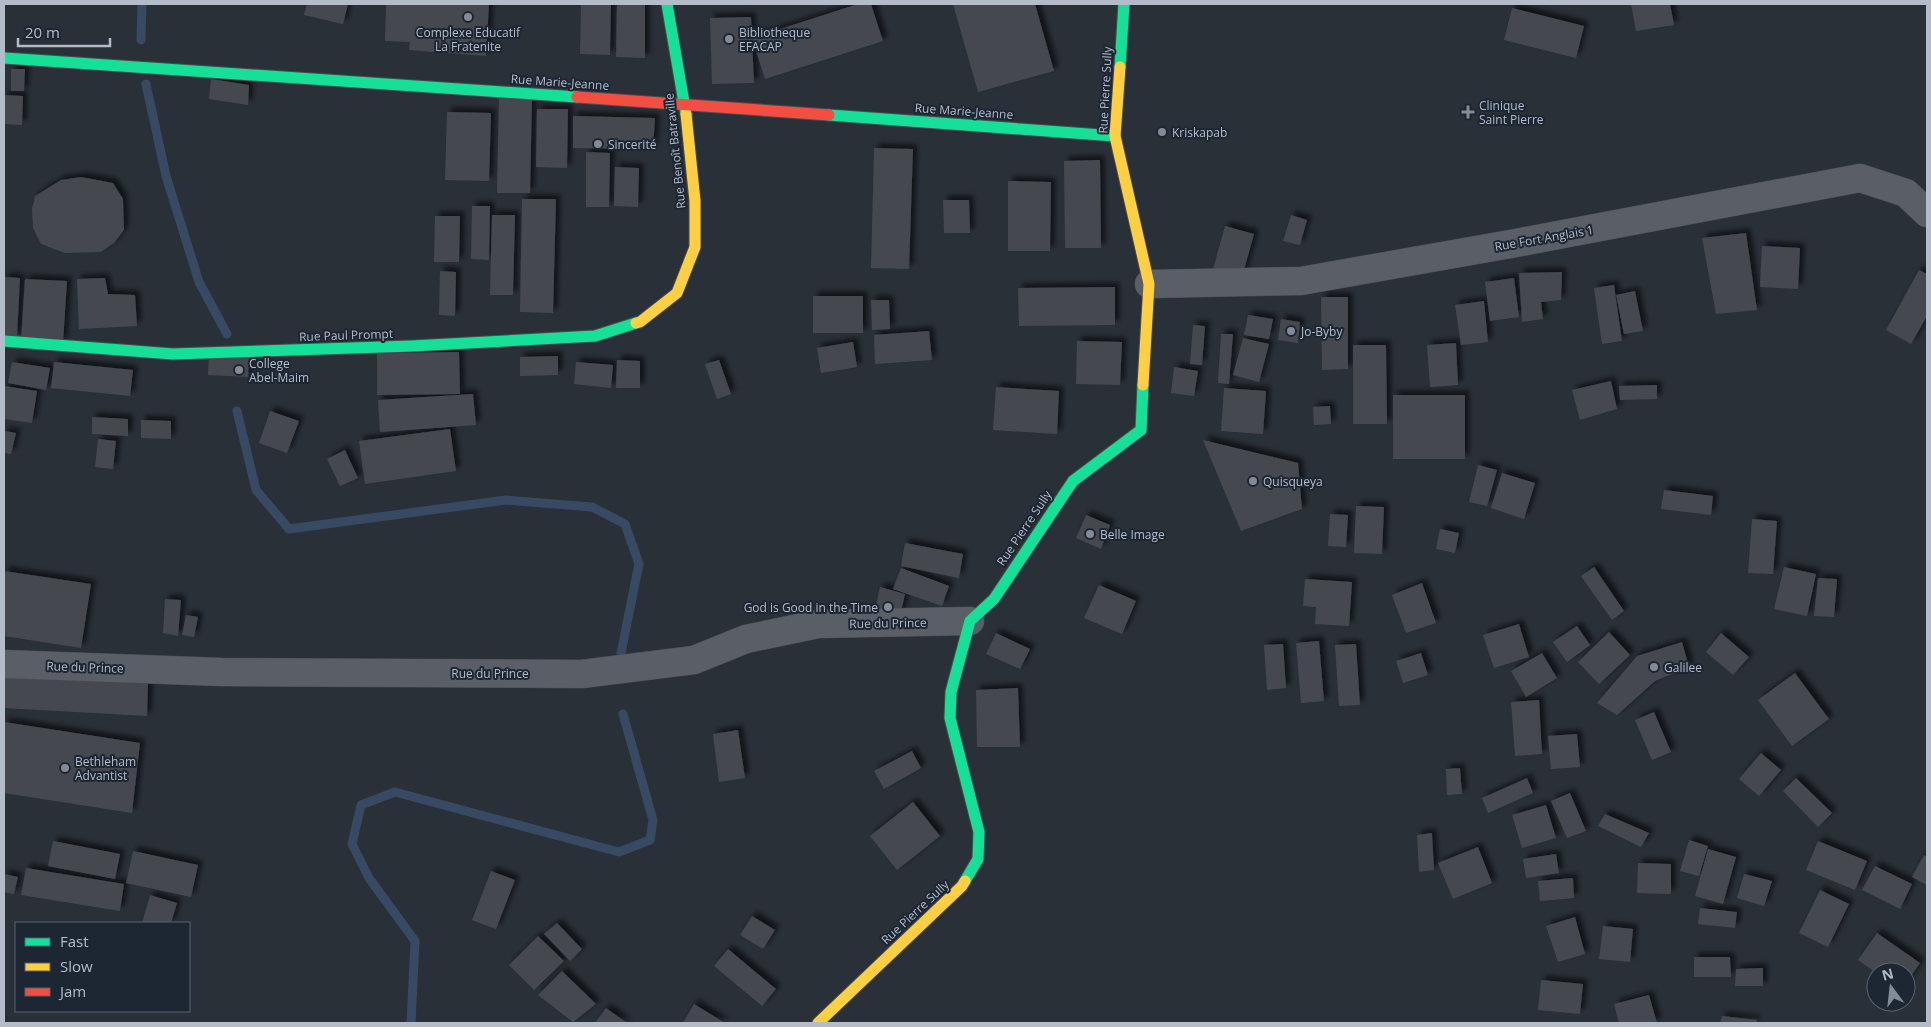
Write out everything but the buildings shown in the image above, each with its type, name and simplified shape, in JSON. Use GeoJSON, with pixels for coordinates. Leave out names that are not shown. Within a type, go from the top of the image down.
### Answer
{"type":"FeatureCollection","features":[{"type":"Feature","properties":{"kind":"street","name":"Rue Benoît Batraville"},"geometry":{"type":"LineString","coordinates":[[667,4],[685,104],[695,201],[695,247],[676,293]]}},
{"type":"Feature","properties":{"kind":"street","name":"Rue Pierre Sully"},"geometry":{"type":"LineString","coordinates":[[818,1023],[962,886],[978,858],[979,832],[950,718],[951,692],[970,621],[994,599],[1073,481],[1141,430],[1149,284],[1115,136],[1124,4]]}},
{"type":"Feature","properties":{"kind":"street","name":"Rue Marie-Jeanne"},"geometry":{"type":"LineString","coordinates":[[4,58],[685,104],[1115,136]]}},
{"type":"Feature","properties":{"kind":"street","name":"Rue Fort Anglais 1"},"geometry":{"type":"LineString","coordinates":[[1149,284],[1301,281],[1516,243],[1860,178],[1906,193],[1927,213]]}},
{"type":"Feature","properties":{"kind":"street","name":"Rue Paul Prompt"},"geometry":{"type":"LineString","coordinates":[[4,341],[173,354],[412,346],[595,336],[640,322],[676,293]]}},
{"type":"Feature","properties":{"kind":"street","name":"Rue du Prince"},"geometry":{"type":"LineString","coordinates":[[4,664],[222,672],[582,674],[694,660],[746,640],[818,624],[970,621]]}},
{"type":"Feature","properties":{"kind":"waterway"},"geometry":{"type":"LineString","coordinates":[[141,40],[142,4]]}},
{"type":"Feature","properties":{"kind":"waterway"},"geometry":{"type":"LineString","coordinates":[[146,84],[166,176],[199,282],[227,334]]}},
{"type":"Feature","properties":{"kind":"waterway"},"geometry":{"type":"LineString","coordinates":[[237,411],[256,490],[289,529],[506,500],[592,507],[625,524],[639,564],[621,653]]}},
{"type":"Feature","properties":{"kind":"waterway"},"geometry":{"type":"LineString","coordinates":[[411,1023],[415,941],[369,878],[352,844],[361,805],[395,792],[619,852],[650,840],[653,820],[623,714]]}},
{"type":"Feature","properties":{"kind":"traffic: fast"},"geometry":{"type":"LineString","coordinates":[[667,4],[686,114]]}},
{"type":"Feature","properties":{"kind":"traffic: fast"},"geometry":{"type":"LineString","coordinates":[[1120,67],[1124,4]]}},
{"type":"Feature","properties":{"kind":"traffic: fast"},"geometry":{"type":"LineString","coordinates":[[4,58],[577,97]]}},
{"type":"Feature","properties":{"kind":"traffic: fast"},"geometry":{"type":"LineString","coordinates":[[829,115],[1115,136]]}},
{"type":"Feature","properties":{"kind":"traffic: fast"},"geometry":{"type":"LineString","coordinates":[[4,341],[173,354],[412,346],[595,336],[636,323]]}},
{"type":"Feature","properties":{"kind":"traffic: fast"},"geometry":{"type":"LineString","coordinates":[[965,881],[978,859],[979,832],[950,718],[951,692],[970,621],[994,599],[1073,481],[1141,430],[1143,385]]}},
{"type":"Feature","properties":{"kind":"traffic: slow"},"geometry":{"type":"LineString","coordinates":[[1120,67],[1115,136],[1149,284],[1143,385]]}},
{"type":"Feature","properties":{"kind":"traffic: slow"},"geometry":{"type":"LineString","coordinates":[[636,323],[640,322],[677,293],[695,247],[695,201],[686,114]]}},
{"type":"Feature","properties":{"kind":"traffic: slow"},"geometry":{"type":"LineString","coordinates":[[818,1023],[962,886],[965,881]]}},
{"type":"Feature","properties":{"kind":"traffic: jam"},"geometry":{"type":"LineString","coordinates":[[577,97],[829,115]]}},
{"type":"Feature","properties":{"kind":"place","name":"Complexe Educatif La Fratenite"},"geometry":{"type":"Point","coordinates":[468,17]}},
{"type":"Feature","properties":{"kind":"place","name":"Bibliotheque EFACAP"},"geometry":{"type":"Point","coordinates":[729,39]}},
{"type":"Feature","properties":{"kind":"place","name":"Clinique Saint Pierre"},"geometry":{"type":"Point","coordinates":[1468,112]}},
{"type":"Feature","properties":{"kind":"place","name":"Kriskapab"},"geometry":{"type":"Point","coordinates":[1162,132]}},
{"type":"Feature","properties":{"kind":"place","name":"Sincerité"},"geometry":{"type":"Point","coordinates":[598,144]}},
{"type":"Feature","properties":{"kind":"place","name":"Jo-Byby"},"geometry":{"type":"Point","coordinates":[1291,331]}},
{"type":"Feature","properties":{"kind":"place","name":"College Abel-Maim"},"geometry":{"type":"Point","coordinates":[239,370]}},
{"type":"Feature","properties":{"kind":"place","name":"Quisqueya"},"geometry":{"type":"Point","coordinates":[1253,481]}},
{"type":"Feature","properties":{"kind":"place","name":"Belle Image"},"geometry":{"type":"Point","coordinates":[1090,534]}},
{"type":"Feature","properties":{"kind":"place","name":"God is Good in the Time"},"geometry":{"type":"Point","coordinates":[888,607]}},
{"type":"Feature","properties":{"kind":"place","name":"Galilee"},"geometry":{"type":"Point","coordinates":[1654,667]}},
{"type":"Feature","properties":{"kind":"place","name":"Bethleham Advantist"},"geometry":{"type":"Point","coordinates":[65,768]}}]}
